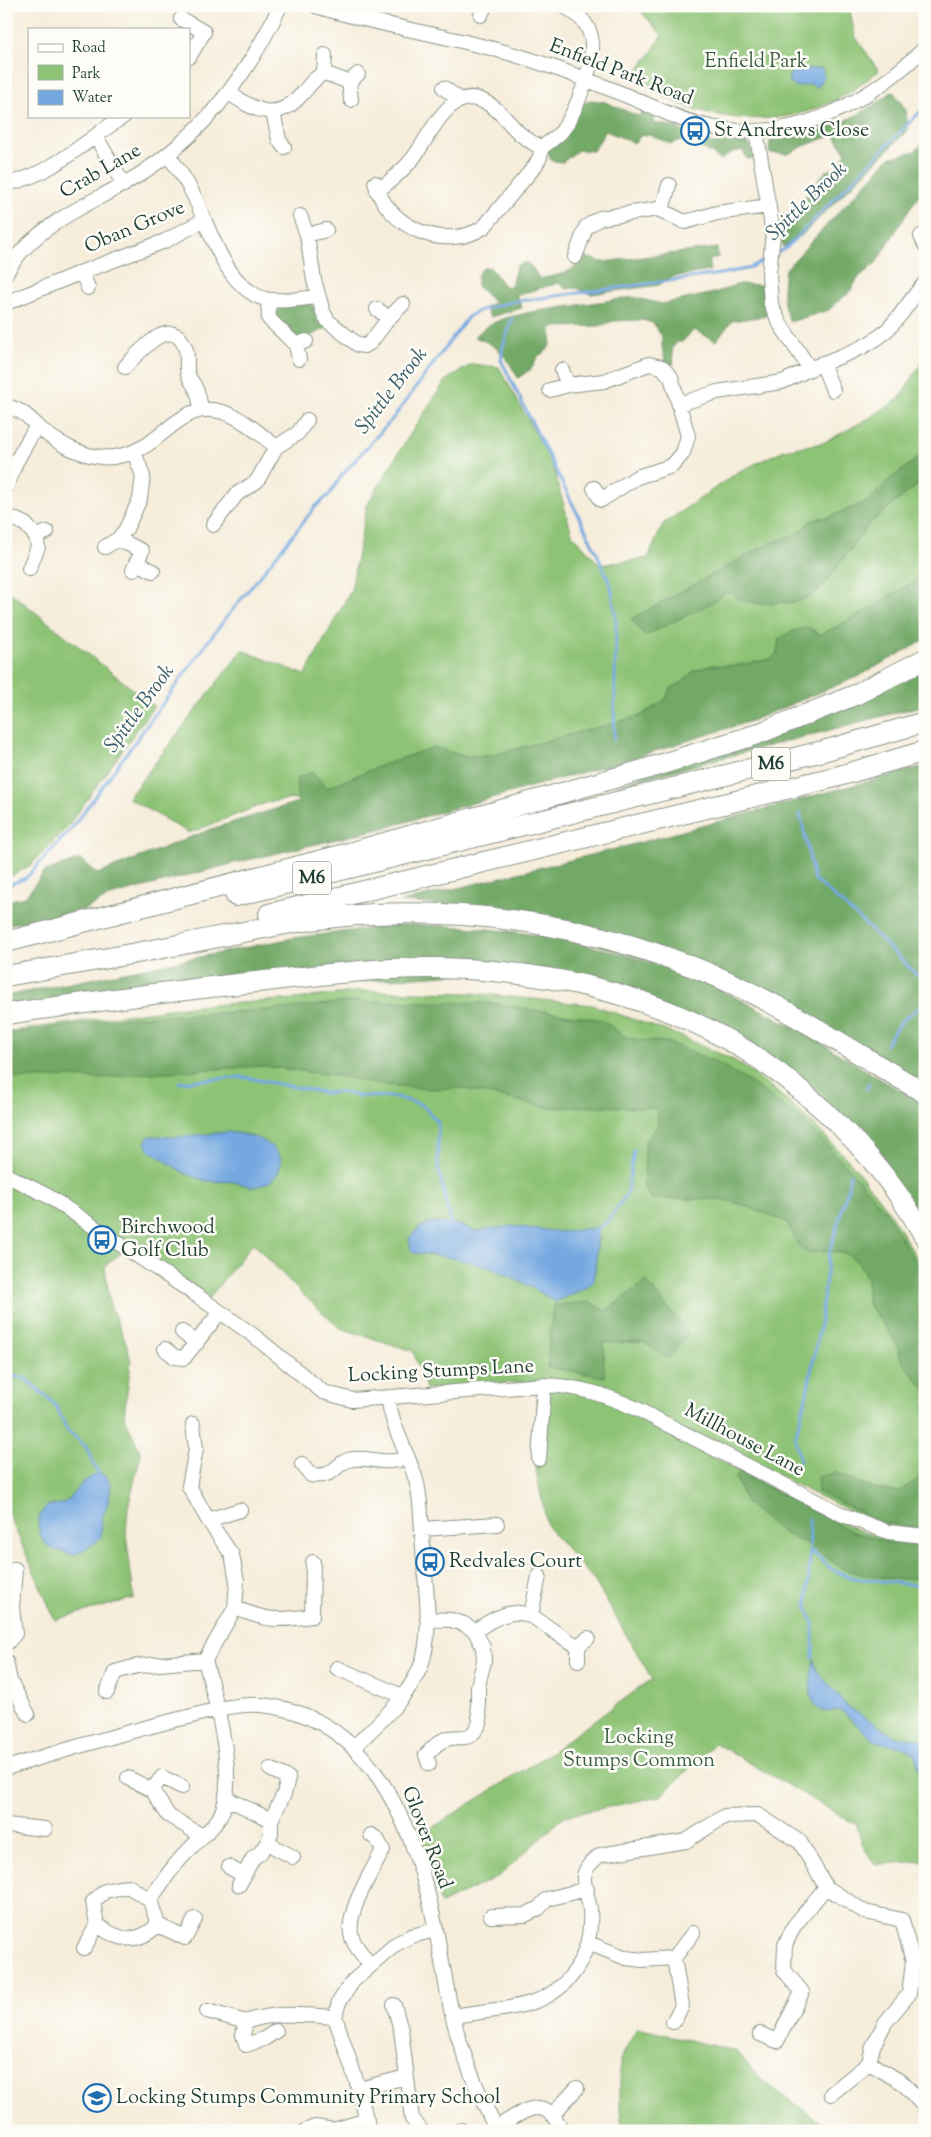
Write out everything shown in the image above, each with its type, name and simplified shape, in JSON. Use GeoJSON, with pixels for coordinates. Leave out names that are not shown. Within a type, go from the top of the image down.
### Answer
{"type":"FeatureCollection","features":[{"type":"Feature","properties":{"kind":"highway"},"geometry":{"type":"LineString","coordinates":[[6,942],[342,855],[643,770],[773,728],[854,695],[925,658]]}},
{"type":"Feature","properties":{"kind":"highway","name":"M6"},"geometry":{"type":"LineString","coordinates":[[6,946],[289,884],[823,751],[925,722]]}},
{"type":"Feature","properties":{"kind":"highway","name":"M6"},"geometry":{"type":"LineString","coordinates":[[6,972],[344,897],[840,776],[925,751]]}},
{"type":"Feature","properties":{"kind":"highway"},"geometry":{"type":"LineString","coordinates":[[6,976],[327,917],[421,913],[514,920],[616,939],[712,974],[788,1012],[925,1093]]}},
{"type":"Feature","properties":{"kind":"highway"},"geometry":{"type":"LineString","coordinates":[[6,1014],[192,989],[388,970],[437,968],[488,971],[523,974],[587,984],[675,1013],[754,1055],[789,1080],[823,1109],[860,1147],[900,1196],[925,1237]]}},
{"type":"Feature","properties":{"kind":"street","name":"Crab Lane"},"geometry":{"type":"LineString","coordinates":[[6,272],[21,251],[42,232],[64,217],[124,185],[168,155],[196,130],[229,93],[256,55],[280,6]]}},
{"type":"Feature","properties":{"kind":"street","name":"Enfield Park Road"},"geometry":{"type":"LineString","coordinates":[[316,6],[513,54],[585,79],[685,120],[707,126],[756,131],[774,130],[804,124],[838,112],[880,85],[925,48]]}},
{"type":"Feature","properties":{"kind":"street"},"geometry":{"type":"LineString","coordinates":[[541,148],[556,138],[565,126],[585,79],[593,53],[591,37],[584,22],[564,6]]}},
{"type":"Feature","properties":{"kind":"street"},"geometry":{"type":"LineString","coordinates":[[181,19],[204,32],[190,55]]}},
{"type":"Feature","properties":{"kind":"street"},"geometry":{"type":"LineString","coordinates":[[229,93],[256,110],[274,112],[290,105],[310,83],[324,72],[325,56]]}},
{"type":"Feature","properties":{"kind":"street"},"geometry":{"type":"LineString","coordinates":[[324,72],[353,78],[351,100]]}},
{"type":"Feature","properties":{"kind":"street"},"geometry":{"type":"LineString","coordinates":[[444,88],[459,99]]}},
{"type":"Feature","properties":{"kind":"street"},"geometry":{"type":"LineString","coordinates":[[470,97],[488,103],[520,134],[541,148],[540,158],[535,166],[489,222],[479,230],[466,235],[440,238],[422,232],[389,210],[380,200],[376,187],[405,168],[449,108],[459,99],[470,97]]}},
{"type":"Feature","properties":{"kind":"street"},"geometry":{"type":"LineString","coordinates":[[274,112],[279,140],[284,148]]}},
{"type":"Feature","properties":{"kind":"street"},"geometry":{"type":"LineString","coordinates":[[6,184],[29,177],[49,167],[96,137],[121,118]]}},
{"type":"Feature","properties":{"kind":"street"},"geometry":{"type":"LineString","coordinates":[[756,131],[773,233],[769,293],[774,314],[833,390]]}},
{"type":"Feature","properties":{"kind":"street"},"geometry":{"type":"LineString","coordinates":[[96,137],[124,185]]}},
{"type":"Feature","properties":{"kind":"street","name":"Oban Grove"},"geometry":{"type":"LineString","coordinates":[[168,155],[190,188],[220,256],[236,277],[251,292],[268,300]]}},
{"type":"Feature","properties":{"kind":"street"},"geometry":{"type":"LineString","coordinates":[[662,210],[669,185]]}},
{"type":"Feature","properties":{"kind":"street"},"geometry":{"type":"LineString","coordinates":[[575,257],[583,232],[589,224],[606,216],[644,210],[662,210],[679,221],[685,222],[718,213],[769,206]]}},
{"type":"Feature","properties":{"kind":"street"},"geometry":{"type":"LineString","coordinates":[[300,216],[307,235],[319,297],[328,322],[361,346],[370,343],[389,318],[403,304]]}},
{"type":"Feature","properties":{"kind":"street","name":"Oban Grove"},"geometry":{"type":"LineString","coordinates":[[6,304],[46,285],[157,244],[204,220]]}},
{"type":"Feature","properties":{"kind":"street"},"geometry":{"type":"LineString","coordinates":[[307,235],[326,230]]}},
{"type":"Feature","properties":{"kind":"street","name":"Oban Grove"},"geometry":{"type":"LineString","coordinates":[[82,272],[88,288]]}},
{"type":"Feature","properties":{"kind":"street"},"geometry":{"type":"LineString","coordinates":[[680,404],[717,392],[782,382],[868,344],[882,335],[894,323],[925,283]]}},
{"type":"Feature","properties":{"kind":"street"},"geometry":{"type":"LineString","coordinates":[[299,359],[301,343],[269,319],[268,300],[319,297]]}},
{"type":"Feature","properties":{"kind":"street"},"geometry":{"type":"LineString","coordinates":[[377,309],[389,318]]}},
{"type":"Feature","properties":{"kind":"street"},"geometry":{"type":"LineString","coordinates":[[125,366],[158,335],[174,335],[184,343],[188,373],[197,391],[201,410]]}},
{"type":"Feature","properties":{"kind":"street"},"geometry":{"type":"LineString","coordinates":[[550,390],[568,385],[597,382],[641,366],[653,364],[669,373],[680,404],[688,436],[683,453],[672,466],[637,477],[601,500],[594,488]]}},
{"type":"Feature","properties":{"kind":"street"},"geometry":{"type":"LineString","coordinates":[[562,370],[568,385]]}},
{"type":"Feature","properties":{"kind":"street"},"geometry":{"type":"LineString","coordinates":[[6,406],[21,411],[62,443],[94,456],[112,457],[134,452],[186,416],[201,410],[216,410],[240,420],[276,447]]}},
{"type":"Feature","properties":{"kind":"street"},"geometry":{"type":"LineString","coordinates":[[211,526],[237,494],[257,481],[276,447],[298,433],[307,420]]}},
{"type":"Feature","properties":{"kind":"street"},"geometry":{"type":"LineString","coordinates":[[6,488],[16,462],[37,425]]}},
{"type":"Feature","properties":{"kind":"street"},"geometry":{"type":"LineString","coordinates":[[105,547],[118,539],[132,519],[142,491],[143,476],[134,452]]}},
{"type":"Feature","properties":{"kind":"street"},"geometry":{"type":"LineString","coordinates":[[637,477],[643,490]]}},
{"type":"Feature","properties":{"kind":"street"},"geometry":{"type":"LineString","coordinates":[[6,515],[42,534],[29,568]]}},
{"type":"Feature","properties":{"kind":"street"},"geometry":{"type":"LineString","coordinates":[[118,539],[142,551],[134,567],[153,571]]}},
{"type":"Feature","properties":{"kind":"street","name":"Locking Stumps Lane"},"geometry":{"type":"LineString","coordinates":[[6,1175],[48,1196],[220,1312],[253,1335],[323,1392],[352,1400],[544,1385],[539,1459]]}},
{"type":"Feature","properties":{"kind":"street"},"geometry":{"type":"LineString","coordinates":[[165,1349],[174,1357],[184,1358],[220,1312]]}},
{"type":"Feature","properties":{"kind":"street"},"geometry":{"type":"LineString","coordinates":[[182,1332],[197,1343]]}},
{"type":"Feature","properties":{"kind":"street","name":"Millhouse Lane"},"geometry":{"type":"LineString","coordinates":[[544,1385],[565,1385],[610,1396],[843,1515],[888,1532],[925,1536]]}},
{"type":"Feature","properties":{"kind":"street"},"geometry":{"type":"LineString","coordinates":[[354,1747],[402,1696],[421,1667],[426,1646],[427,1619],[422,1529],[416,1480],[393,1424],[388,1397]]}},
{"type":"Feature","properties":{"kind":"street"},"geometry":{"type":"LineString","coordinates":[[150,1900],[176,1864],[219,1819],[228,1799],[227,1769],[217,1710],[205,1660],[235,1608],[237,1581],[232,1555],[208,1520],[189,1486],[196,1449],[193,1424]]}},
{"type":"Feature","properties":{"kind":"street"},"geometry":{"type":"LineString","coordinates":[[302,1464],[311,1475],[321,1477],[336,1471],[342,1462],[353,1459],[390,1463],[407,1458]]}},
{"type":"Feature","properties":{"kind":"street"},"geometry":{"type":"LineString","coordinates":[[208,1520],[240,1510]]}},
{"type":"Feature","properties":{"kind":"street"},"geometry":{"type":"LineString","coordinates":[[422,1529],[497,1524]]}},
{"type":"Feature","properties":{"kind":"street"},"geometry":{"type":"LineString","coordinates":[[235,1608],[259,1618],[280,1620],[312,1616],[313,1562]]}},
{"type":"Feature","properties":{"kind":"street"},"geometry":{"type":"LineString","coordinates":[[6,1644],[15,1634],[12,1607],[14,1569]]}},
{"type":"Feature","properties":{"kind":"street"},"geometry":{"type":"LineString","coordinates":[[531,1615],[539,1576]]}},
{"type":"Feature","properties":{"kind":"street"},"geometry":{"type":"LineString","coordinates":[[476,1632],[493,1619],[505,1613],[518,1612],[531,1615],[562,1638],[583,1642],[578,1660]]}},
{"type":"Feature","properties":{"kind":"street"},"geometry":{"type":"LineString","coordinates":[[427,1619],[451,1620],[464,1624],[476,1632],[482,1647],[484,1660],[478,1686],[480,1723],[474,1734],[466,1739],[450,1738],[438,1743],[426,1755],[429,1764]]}},
{"type":"Feature","properties":{"kind":"street"},"geometry":{"type":"LineString","coordinates":[[107,1692],[115,1672],[137,1666],[205,1660]]}},
{"type":"Feature","properties":{"kind":"street"},"geometry":{"type":"LineString","coordinates":[[6,1661],[10,1681],[28,1714]]}},
{"type":"Feature","properties":{"kind":"street"},"geometry":{"type":"LineString","coordinates":[[337,1668],[402,1696]]}},
{"type":"Feature","properties":{"kind":"street","name":"Glover Road"},"geometry":{"type":"LineString","coordinates":[[6,1768],[108,1737],[217,1710],[258,1705],[282,1708],[303,1714],[323,1724],[354,1747],[383,1785],[403,1824],[427,1890],[452,2016],[472,2076],[497,2129]]}},
{"type":"Feature","properties":{"kind":"street"},"geometry":{"type":"LineString","coordinates":[[229,1867],[241,1880],[253,1858],[260,1853],[271,1834],[271,1820],[284,1794],[288,1778],[270,1769]]}},
{"type":"Feature","properties":{"kind":"street"},"geometry":{"type":"LineString","coordinates":[[152,1790],[162,1777],[182,1788]]}},
{"type":"Feature","properties":{"kind":"street"},"geometry":{"type":"LineString","coordinates":[[128,1778],[152,1790],[168,1815],[202,1836]]}},
{"type":"Feature","properties":{"kind":"street"},"geometry":{"type":"LineString","coordinates":[[228,1799],[271,1820]]}},
{"type":"Feature","properties":{"kind":"street"},"geometry":{"type":"LineString","coordinates":[[452,2016],[522,2005],[538,2000],[554,1992],[575,1972],[588,1944],[590,1909],[584,1877],[586,1869],[592,1861],[600,1856],[686,1841],[726,1816],[758,1815],[800,1842],[826,1887],[865,1912],[902,1920],[912,1962],[909,1994],[885,2023],[873,2046],[869,2063],[831,2094]]}},
{"type":"Feature","properties":{"kind":"street"},"geometry":{"type":"LineString","coordinates":[[6,1825],[46,1829]]}},
{"type":"Feature","properties":{"kind":"street"},"geometry":{"type":"LineString","coordinates":[[370,1965],[354,1941],[351,1929],[356,1904],[387,1851],[372,1835]]}},
{"type":"Feature","properties":{"kind":"street"},"geometry":{"type":"LineString","coordinates":[[267,1843],[293,1857]]}},
{"type":"Feature","properties":{"kind":"street"},"geometry":{"type":"LineString","coordinates":[[84,1948],[97,1925],[93,1902],[105,1891],[128,1886],[150,1900],[158,1926],[185,1938],[194,1919]]}},
{"type":"Feature","properties":{"kind":"street"},"geometry":{"type":"LineString","coordinates":[[760,2034],[776,2040],[802,1992],[784,1970],[785,1945],[794,1926],[826,1887]]}},
{"type":"Feature","properties":{"kind":"street"},"geometry":{"type":"LineString","coordinates":[[491,1916],[524,1915],[539,1908],[547,1899],[586,1889]]}},
{"type":"Feature","properties":{"kind":"street"},"geometry":{"type":"LineString","coordinates":[[97,1925],[113,1936],[128,1940],[148,1935],[158,1926]]}},
{"type":"Feature","properties":{"kind":"street"},"geometry":{"type":"LineString","coordinates":[[305,2131],[315,2127],[334,2130],[368,2125],[359,2089],[335,2017],[346,1990],[370,1965],[396,1944],[411,1936],[436,1930]]}},
{"type":"Feature","properties":{"kind":"street"},"geometry":{"type":"LineString","coordinates":[[672,2022],[682,2006],[674,1958],[693,1933]]}},
{"type":"Feature","properties":{"kind":"street"},"geometry":{"type":"LineString","coordinates":[[588,1944],[626,1958],[642,1960],[674,1958]]}},
{"type":"Feature","properties":{"kind":"street"},"geometry":{"type":"LineString","coordinates":[[207,2011],[246,2022],[263,2015],[284,2014],[335,2017]]}},
{"type":"Feature","properties":{"kind":"street"},"geometry":{"type":"LineString","coordinates":[[400,2011],[412,2119],[422,2131]]}},
{"type":"Feature","properties":{"kind":"street"},"geometry":{"type":"LineString","coordinates":[[246,2022],[242,2035],[246,2045],[264,2039],[276,2031]]}},
{"type":"Feature","properties":{"kind":"street"},"geometry":{"type":"LineString","coordinates":[[869,2063],[903,2084],[925,2108]]}},
{"type":"Feature","properties":{"kind":"street"},"geometry":{"type":"LineString","coordinates":[[359,2089],[406,2077]]}},
{"type":"Feature","properties":{"kind":"street"},"geometry":{"type":"LineString","coordinates":[[553,2114],[578,2088]]}},
{"type":"Feature","properties":{"kind":"street"},"geometry":{"type":"LineString","coordinates":[[497,2129],[526,2110],[535,2107],[547,2110],[553,2114],[562,2131]]}},
{"type":"Feature","properties":{"kind":"green space","name":"Enfield Park"},"geometry":{"type":"Polygon","coordinates":[[[636,6],[849,6],[855,36],[879,71],[842,97],[817,108],[790,116],[762,119],[734,118],[707,113],[680,104],[655,91],[633,75],[650,55],[662,35],[636,6]]]}},
{"type":"Feature","properties":{"kind":"green space"},"geometry":{"type":"Polygon","coordinates":[[[893,91],[906,110],[908,130],[802,235],[783,247],[780,229],[789,211],[800,203],[826,171],[837,168],[846,153],[834,135],[788,154],[769,153],[770,141],[804,135],[835,125],[865,110],[893,91]]]}},
{"type":"Feature","properties":{"kind":"green space"},"geometry":{"type":"Polygon","coordinates":[[[591,100],[605,102],[638,116],[645,109],[651,113],[654,124],[677,128],[707,142],[715,144],[719,141],[749,144],[755,158],[747,159],[742,150],[730,153],[721,160],[708,151],[681,140],[671,144],[650,135],[641,135],[635,143],[606,131],[593,151],[578,150],[563,162],[552,161],[547,151],[582,104],[591,100]]]}},
{"type":"Feature","properties":{"kind":"green space"},"geometry":{"type":"Polygon","coordinates":[[[925,141],[925,190],[912,205],[876,263],[859,277],[849,293],[829,310],[790,322],[783,297],[785,270],[889,158],[915,151],[925,141]]]}},
{"type":"Feature","properties":{"kind":"green space"},"geometry":{"type":"Polygon","coordinates":[[[717,248],[718,257],[710,260],[710,271],[672,277],[659,285],[591,294],[576,288],[566,289],[559,283],[516,295],[522,308],[490,317],[485,307],[494,303],[477,286],[477,275],[483,268],[490,267],[504,286],[511,287],[516,266],[526,262],[533,268],[539,279],[570,270],[580,262],[583,256],[602,262],[717,248]]]}},
{"type":"Feature","properties":{"kind":"green space"},"geometry":{"type":"Polygon","coordinates":[[[739,284],[761,285],[766,302],[766,316],[732,321],[716,341],[694,330],[682,342],[677,342],[672,348],[674,364],[666,364],[662,337],[653,323],[642,320],[613,321],[600,326],[551,327],[549,347],[544,353],[539,355],[531,369],[518,378],[501,352],[483,340],[474,337],[487,326],[502,319],[531,312],[633,297],[662,304],[714,293],[739,284]]]}},
{"type":"Feature","properties":{"kind":"green space"},"geometry":{"type":"Polygon","coordinates":[[[311,304],[327,328],[302,340],[299,340],[274,317],[276,307],[311,304]]]}},
{"type":"Feature","properties":{"kind":"green space"},"geometry":{"type":"Polygon","coordinates":[[[925,357],[925,597],[656,721],[336,794],[269,802],[189,833],[128,798],[242,650],[305,675],[351,590],[367,505],[405,442],[446,380],[472,364],[499,367],[552,463],[572,534],[600,565],[648,558],[663,524],[738,472],[784,450],[823,443],[871,417],[900,398],[925,357]]]}},
{"type":"Feature","properties":{"kind":"green space"},"geometry":{"type":"Polygon","coordinates":[[[925,452],[925,479],[870,523],[824,585],[811,596],[796,602],[759,604],[738,599],[733,592],[725,593],[711,603],[645,636],[631,619],[772,542],[788,538],[804,529],[808,523],[819,518],[829,517],[868,501],[888,481],[925,452]]]}},
{"type":"Feature","properties":{"kind":"green space"},"geometry":{"type":"Polygon","coordinates":[[[925,575],[925,640],[859,676],[751,721],[623,761],[384,828],[235,863],[110,896],[84,910],[6,925],[6,901],[25,897],[45,871],[81,859],[97,874],[211,829],[298,802],[296,778],[313,772],[326,788],[382,765],[434,747],[463,756],[490,756],[640,716],[665,700],[671,688],[683,682],[693,671],[712,665],[733,666],[771,659],[777,653],[779,639],[793,631],[808,627],[820,635],[855,617],[925,575]]]}},
{"type":"Feature","properties":{"kind":"green space"},"geometry":{"type":"Polygon","coordinates":[[[6,589],[154,706],[69,825],[31,865],[6,879],[6,589]]]}},
{"type":"Feature","properties":{"kind":"green space"},"geometry":{"type":"Polygon","coordinates":[[[925,667],[925,705],[616,786],[925,667]]]}},
{"type":"Feature","properties":{"kind":"green space"},"geometry":{"type":"Polygon","coordinates":[[[925,766],[925,1086],[775,998],[471,907],[401,902],[627,846],[925,766]]]}},
{"type":"Feature","properties":{"kind":"green space"},"geometry":{"type":"Polygon","coordinates":[[[399,925],[490,929],[549,937],[608,950],[693,978],[742,1000],[796,1028],[925,1104],[925,1224],[770,1058],[524,969],[6,1008],[6,996],[293,938],[399,925]]]}},
{"type":"Feature","properties":{"kind":"green space","name":"Birchwood Golf Club"},"geometry":{"type":"Polygon","coordinates":[[[362,991],[472,993],[593,1005],[683,1037],[734,1060],[769,1085],[808,1119],[851,1163],[889,1212],[925,1271],[925,1532],[881,1525],[816,1495],[690,1431],[687,1443],[787,1496],[865,1533],[925,1545],[925,1865],[921,1861],[875,1865],[862,1844],[857,1825],[715,1743],[661,1796],[565,1816],[499,1876],[441,1904],[419,1836],[544,1757],[652,1679],[594,1580],[547,1526],[536,1470],[538,1410],[536,1381],[426,1389],[413,1351],[340,1328],[299,1291],[253,1243],[209,1298],[130,1246],[105,1266],[110,1305],[127,1345],[131,1362],[124,1415],[141,1454],[128,1507],[126,1533],[134,1598],[55,1620],[6,1508],[6,1032],[183,1007],[295,999],[362,991]]]}},
{"type":"Feature","properties":{"kind":"green space"},"geometry":{"type":"Polygon","coordinates":[[[357,1001],[490,1003],[603,1020],[623,1036],[638,1040],[667,1042],[714,1061],[756,1086],[804,1122],[846,1165],[885,1211],[925,1279],[925,1389],[903,1363],[895,1341],[867,1302],[867,1279],[859,1263],[845,1253],[822,1251],[809,1254],[798,1245],[787,1222],[743,1205],[720,1199],[652,1199],[644,1189],[645,1140],[658,1126],[657,1109],[599,1106],[550,1108],[461,1088],[431,1089],[386,1085],[332,1075],[263,1066],[135,1074],[100,1079],[73,1077],[6,1079],[6,1034],[136,1017],[270,1010],[357,1001]]]}},
{"type":"Feature","properties":{"kind":"green space"},"geometry":{"type":"Polygon","coordinates":[[[646,1281],[689,1333],[668,1358],[643,1342],[604,1343],[604,1377],[547,1367],[553,1305],[589,1302],[606,1311],[646,1281]]]}},
{"type":"Feature","properties":{"kind":"green space"},"geometry":{"type":"Polygon","coordinates":[[[925,1465],[925,1529],[883,1523],[818,1492],[817,1477],[836,1473],[872,1488],[898,1492],[918,1479],[925,1465]]]}},
{"type":"Feature","properties":{"kind":"green space"},"geometry":{"type":"Polygon","coordinates":[[[739,1472],[853,1532],[888,1542],[925,1547],[925,1578],[897,1579],[864,1575],[843,1569],[805,1543],[783,1533],[746,1503],[736,1478],[739,1472]]]}},
{"type":"Feature","properties":{"kind":"green space"},"geometry":{"type":"Polygon","coordinates":[[[637,2028],[736,2051],[763,2081],[833,2131],[622,2131],[620,2060],[637,2028]]]}},
{"type":"Feature","properties":{"kind":"water"},"geometry":{"type":"Polygon","coordinates":[[[822,68],[824,77],[819,86],[814,87],[811,84],[796,87],[788,81],[793,70],[822,68]]]}},
{"type":"Feature","properties":{"kind":"water"},"geometry":{"type":"Polygon","coordinates":[[[227,1132],[251,1136],[273,1147],[282,1161],[278,1173],[271,1181],[252,1187],[236,1182],[206,1181],[184,1173],[148,1149],[145,1142],[149,1136],[176,1137],[227,1132]]]}},
{"type":"Feature","properties":{"kind":"water"},"geometry":{"type":"Polygon","coordinates":[[[433,1222],[457,1224],[475,1231],[512,1226],[563,1232],[599,1227],[594,1281],[588,1287],[555,1302],[520,1281],[488,1267],[435,1255],[414,1253],[411,1250],[409,1239],[420,1228],[433,1222]]]}},
{"type":"Feature","properties":{"kind":"water"},"geometry":{"type":"Polygon","coordinates":[[[98,1473],[106,1476],[111,1485],[109,1500],[102,1517],[101,1537],[94,1544],[74,1555],[55,1550],[40,1535],[38,1522],[40,1515],[49,1505],[62,1504],[70,1498],[79,1486],[98,1473]]]}},
{"type":"Feature","properties":{"kind":"water"},"geometry":{"type":"Polygon","coordinates":[[[814,1659],[817,1671],[847,1706],[891,1734],[903,1738],[925,1739],[925,1780],[919,1770],[915,1753],[902,1747],[876,1742],[842,1711],[823,1711],[817,1708],[811,1696],[814,1659]]]}},
{"type":"Feature","properties":{"kind":"waterway","name":"Spittle Brook"},"geometry":{"type":"LineString","coordinates":[[775,254],[786,248],[925,107]]}},
{"type":"Feature","properties":{"kind":"waterway","name":"Spittle Brook"},"geometry":{"type":"LineString","coordinates":[[6,886],[26,878],[72,828],[218,628],[316,506],[329,495],[342,475],[394,417],[468,317],[478,311],[511,302],[720,274],[746,269],[766,260]]}},
{"type":"Feature","properties":{"kind":"waterway"},"geometry":{"type":"LineString","coordinates":[[512,319],[503,346],[501,360],[596,551],[611,586],[616,618],[614,740]]}},
{"type":"Feature","properties":{"kind":"waterway"},"geometry":{"type":"LineString","coordinates":[[800,813],[814,879],[865,924],[916,974],[925,975]]}},
{"type":"Feature","properties":{"kind":"waterway"},"geometry":{"type":"LineString","coordinates":[[886,1045],[902,1021],[925,1004]]}},
{"type":"Feature","properties":{"kind":"waterway"},"geometry":{"type":"LineString","coordinates":[[179,1082],[243,1077],[325,1093],[342,1092],[357,1096],[396,1097],[422,1105],[438,1122],[438,1166],[451,1223]]}},
{"type":"Feature","properties":{"kind":"waterway"},"geometry":{"type":"LineString","coordinates":[[867,1089],[869,1083]]}},
{"type":"Feature","properties":{"kind":"waterway"},"geometry":{"type":"LineString","coordinates":[[599,1227],[608,1221],[627,1193],[634,1150]]}},
{"type":"Feature","properties":{"kind":"waterway"},"geometry":{"type":"LineString","coordinates":[[800,1461],[795,1438],[806,1398],[820,1325],[829,1254],[848,1188],[850,1174]]}},
{"type":"Feature","properties":{"kind":"waterway"},"geometry":{"type":"LineString","coordinates":[[6,1374],[26,1379],[56,1406],[67,1430],[86,1447],[98,1473]]}},
{"type":"Feature","properties":{"kind":"waterway"},"geometry":{"type":"LineString","coordinates":[[809,1518],[810,1550],[807,1608],[813,1624],[813,1657]]}},
{"type":"Feature","properties":{"kind":"waterway"},"geometry":{"type":"LineString","coordinates":[[811,1551],[833,1570],[853,1578],[925,1586]]}},
{"type":"Feature","properties":{"kind":"place","name":"St Andrews Close"},"geometry":{"type":"Point","coordinates":[695,131]}},
{"type":"Feature","properties":{"kind":"place","name":"Birchwood Golf Club"},"geometry":{"type":"Point","coordinates":[102,1240]}},
{"type":"Feature","properties":{"kind":"place","name":"Redvales Court"},"geometry":{"type":"Point","coordinates":[430,1562]}},
{"type":"Feature","properties":{"kind":"place","name":"Locking Stumps Community Primary School"},"geometry":{"type":"Point","coordinates":[97,2098]}},
{"type":"Feature","properties":{"kind":"park label","name":"Locking Stumps Common"},"geometry":{"type":"Point","coordinates":[639,1750]}}]}
